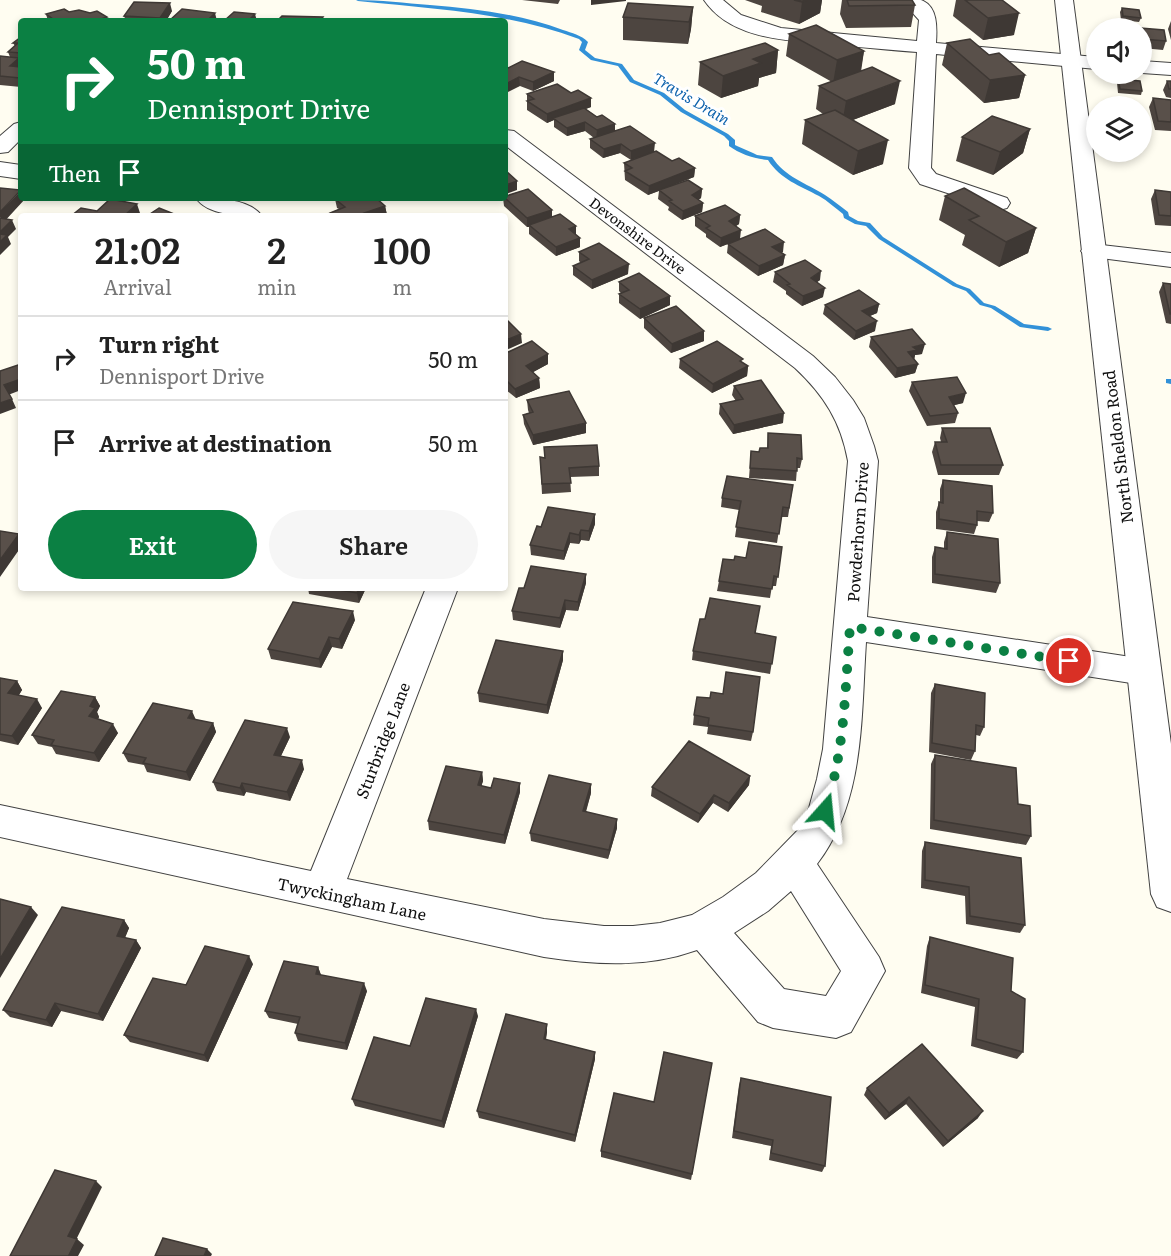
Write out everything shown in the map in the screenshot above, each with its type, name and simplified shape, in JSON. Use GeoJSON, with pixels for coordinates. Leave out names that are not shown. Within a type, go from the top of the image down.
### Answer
{"type":"FeatureCollection","features":[{"type":"Feature","properties":{"kind":"street"},"geometry":{"type":"LineString","coordinates":[[910,0],[922,10],[928,20],[920,168],[928,179],[999,203]]}},
{"type":"Feature","properties":{"kind":"street","name":"North Sheldon Road"},"geometry":{"type":"LineString","coordinates":[[1064,0],[1171,894]]}},
{"type":"Feature","properties":{"kind":"street"},"geometry":{"type":"LineString","coordinates":[[714,2],[734,19],[744,24],[781,34],[1086,62]]}},
{"type":"Feature","properties":{"kind":"street"},"geometry":{"type":"LineString","coordinates":[[1152,68],[1171,69]]}},
{"type":"Feature","properties":{"kind":"street"},"geometry":{"type":"LineString","coordinates":[[0,147],[18,131]]}},
{"type":"Feature","properties":{"kind":"street","name":"Devonshire Drive"},"geometry":{"type":"LineString","coordinates":[[508,138],[770,336]]}},
{"type":"Feature","properties":{"kind":"street"},"geometry":{"type":"LineString","coordinates":[[0,169],[18,172]]}},
{"type":"Feature","properties":{"kind":"street"},"geometry":{"type":"LineString","coordinates":[[214,201],[243,213]]}},
{"type":"Feature","properties":{"kind":"street"},"geometry":{"type":"LineString","coordinates":[[1093,251],[1171,260]]}},
{"type":"Feature","properties":{"kind":"street","name":"Powderhorn Drive"},"geometry":{"type":"LineString","coordinates":[[752,899],[794,861],[820,828],[836,778],[841,749],[864,461],[861,443],[847,410],[833,389],[804,362],[770,336]]}},
{"type":"Feature","properties":{"kind":"street","name":"Sturbridge Lane"},"geometry":{"type":"LineString","coordinates":[[322,892],[441,591]]}},
{"type":"Feature","properties":{"kind":"street"},"geometry":{"type":"LineString","coordinates":[[850,627],[1144,672]]}},
{"type":"Feature","properties":{"kind":"street","name":"Twyckingham Lane"},"geometry":{"type":"LineString","coordinates":[[0,821],[322,892],[566,942],[629,945],[660,942],[705,929],[752,899]]}},
{"type":"Feature","properties":{"kind":"street"},"geometry":{"type":"LineString","coordinates":[[705,929],[773,1008],[836,1018],[864,971],[794,861]]}},
{"type":"Feature","properties":{"kind":"building"},"geometry":{"type":"Polygon","coordinates":[[[847,0],[912,0],[915,5],[849,6],[847,0]]]}},
{"type":"Feature","properties":{"kind":"building"},"geometry":{"type":"Polygon","coordinates":[[[965,0],[1002,0],[1019,13],[988,18],[965,0]]]}},
{"type":"Feature","properties":{"kind":"building"},"geometry":{"type":"Polygon","coordinates":[[[134,2],[170,3],[160,18],[124,16],[134,2]]]}},
{"type":"Feature","properties":{"kind":"building"},"geometry":{"type":"Polygon","coordinates":[[[628,3],[693,7],[689,22],[623,17],[628,3]]]}},
{"type":"Feature","properties":{"kind":"building"},"geometry":{"type":"Polygon","coordinates":[[[1122,8],[1139,10],[1141,18],[1123,16],[1122,8]]]}},
{"type":"Feature","properties":{"kind":"building"},"geometry":{"type":"Polygon","coordinates":[[[64,9],[69,12],[97,11],[107,17],[52,18],[46,14],[64,9]]]}},
{"type":"Feature","properties":{"kind":"building"},"geometry":{"type":"Polygon","coordinates":[[[182,9],[215,13],[210,18],[172,18],[182,9]]]}},
{"type":"Feature","properties":{"kind":"building"},"geometry":{"type":"Polygon","coordinates":[[[234,12],[255,14],[251,18],[227,18],[234,12]]]}},
{"type":"Feature","properties":{"kind":"building"},"geometry":{"type":"Polygon","coordinates":[[[282,16],[323,17],[322,18],[280,18],[282,16]]]}},
{"type":"Feature","properties":{"kind":"building"},"geometry":{"type":"Polygon","coordinates":[[[816,25],[864,51],[837,60],[789,34],[816,25]]]}},
{"type":"Feature","properties":{"kind":"building"},"geometry":{"type":"Polygon","coordinates":[[[1152,29],[1164,30],[1166,41],[1152,40],[1152,29]]]}},
{"type":"Feature","properties":{"kind":"building"},"geometry":{"type":"Polygon","coordinates":[[[970,39],[989,55],[999,53],[1025,75],[990,80],[947,43],[970,39]]]}},
{"type":"Feature","properties":{"kind":"building"},"geometry":{"type":"Polygon","coordinates":[[[18,43],[18,53],[8,52],[18,43]]]}},
{"type":"Feature","properties":{"kind":"building"},"geometry":{"type":"Polygon","coordinates":[[[765,43],[778,50],[753,59],[761,63],[723,76],[700,62],[765,43]]]}},
{"type":"Feature","properties":{"kind":"building"},"geometry":{"type":"Polygon","coordinates":[[[0,56],[18,58],[10,66],[18,67],[18,78],[0,76],[0,56]]]}},
{"type":"Feature","properties":{"kind":"building"},"geometry":{"type":"Polygon","coordinates":[[[522,61],[554,72],[533,82],[519,77],[508,83],[508,68],[522,61]]]}},
{"type":"Feature","properties":{"kind":"building"},"geometry":{"type":"Polygon","coordinates":[[[872,67],[900,81],[846,101],[819,86],[872,67]]]}},
{"type":"Feature","properties":{"kind":"building"},"geometry":{"type":"Polygon","coordinates":[[[1167,81],[1171,81],[1171,89],[1169,89],[1167,81]]]}},
{"type":"Feature","properties":{"kind":"building"},"geometry":{"type":"Polygon","coordinates":[[[557,84],[571,93],[578,90],[591,98],[547,114],[527,101],[534,99],[527,94],[557,84]]]}},
{"type":"Feature","properties":{"kind":"building"},"geometry":{"type":"Polygon","coordinates":[[[1119,84],[1141,84],[1142,91],[1120,89],[1119,84]]]}},
{"type":"Feature","properties":{"kind":"building"},"geometry":{"type":"Polygon","coordinates":[[[1153,98],[1171,100],[1171,122],[1158,121],[1153,98]]]}},
{"type":"Feature","properties":{"kind":"building"},"geometry":{"type":"Polygon","coordinates":[[[584,108],[597,117],[602,115],[615,124],[597,130],[585,122],[567,128],[553,118],[584,108]]]}},
{"type":"Feature","properties":{"kind":"building"},"geometry":{"type":"Polygon","coordinates":[[[835,110],[888,140],[858,151],[805,120],[835,110]]]}},
{"type":"Feature","properties":{"kind":"building"},"geometry":{"type":"Polygon","coordinates":[[[992,116],[1030,129],[1000,152],[962,137],[992,116]]]}},
{"type":"Feature","properties":{"kind":"building"},"geometry":{"type":"Polygon","coordinates":[[[630,126],[655,143],[631,151],[621,144],[604,149],[590,139],[630,126]]]}},
{"type":"Feature","properties":{"kind":"building"},"geometry":{"type":"Polygon","coordinates":[[[656,151],[672,161],[679,158],[695,168],[649,186],[625,171],[632,168],[624,163],[656,151]]]}},
{"type":"Feature","properties":{"kind":"building"},"geometry":{"type":"Polygon","coordinates":[[[508,173],[517,181],[508,184],[508,173]]]}},
{"type":"Feature","properties":{"kind":"building"},"geometry":{"type":"Polygon","coordinates":[[[688,180],[702,189],[692,195],[703,203],[683,211],[659,190],[688,180]]]}},
{"type":"Feature","properties":{"kind":"building"},"geometry":{"type":"Polygon","coordinates":[[[0,188],[18,190],[18,193],[0,212],[0,188]]]}},
{"type":"Feature","properties":{"kind":"building"},"geometry":{"type":"Polygon","coordinates":[[[964,188],[1036,228],[1006,242],[969,220],[979,216],[945,196],[964,188]]]}},
{"type":"Feature","properties":{"kind":"building"},"geometry":{"type":"Polygon","coordinates":[[[528,189],[552,210],[527,218],[508,201],[508,195],[528,189]]]}},
{"type":"Feature","properties":{"kind":"building"},"geometry":{"type":"Polygon","coordinates":[[[1155,190],[1171,192],[1171,216],[1159,215],[1155,190]]]}},
{"type":"Feature","properties":{"kind":"building"},"geometry":{"type":"Polygon","coordinates":[[[108,201],[137,204],[127,213],[75,213],[81,208],[97,211],[108,201]]]}},
{"type":"Feature","properties":{"kind":"building"},"geometry":{"type":"Polygon","coordinates":[[[338,201],[379,201],[385,206],[364,213],[330,213],[345,207],[338,201]]]}},
{"type":"Feature","properties":{"kind":"building"},"geometry":{"type":"Polygon","coordinates":[[[725,205],[740,215],[729,221],[741,230],[721,238],[706,228],[710,226],[695,216],[725,205]]]}},
{"type":"Feature","properties":{"kind":"building"},"geometry":{"type":"Polygon","coordinates":[[[159,208],[172,213],[152,213],[159,208]]]}},
{"type":"Feature","properties":{"kind":"building"},"geometry":{"type":"Polygon","coordinates":[[[560,214],[576,226],[569,229],[580,238],[556,247],[529,225],[560,214]]]}},
{"type":"Feature","properties":{"kind":"building"},"geometry":{"type":"Polygon","coordinates":[[[0,218],[12,220],[0,232],[0,218]]]}},
{"type":"Feature","properties":{"kind":"building"},"geometry":{"type":"Polygon","coordinates":[[[765,229],[784,242],[772,247],[785,255],[759,266],[728,244],[765,229]]]}},
{"type":"Feature","properties":{"kind":"building"},"geometry":{"type":"Polygon","coordinates":[[[0,234],[7,235],[0,242],[0,234]]]}},
{"type":"Feature","properties":{"kind":"building"},"geometry":{"type":"Polygon","coordinates":[[[599,243],[629,264],[592,280],[573,266],[589,259],[579,252],[599,243]]]}},
{"type":"Feature","properties":{"kind":"building"},"geometry":{"type":"Polygon","coordinates":[[[805,260],[821,271],[811,278],[825,288],[803,296],[787,285],[790,284],[775,272],[805,260]]]}},
{"type":"Feature","properties":{"kind":"building"},"geometry":{"type":"Polygon","coordinates":[[[639,273],[670,296],[640,309],[619,294],[629,290],[619,282],[639,273]]]}},
{"type":"Feature","properties":{"kind":"building"},"geometry":{"type":"Polygon","coordinates":[[[1163,283],[1171,284],[1171,314],[1170,314],[1163,283]]]}},
{"type":"Feature","properties":{"kind":"building"},"geometry":{"type":"Polygon","coordinates":[[[859,290],[879,304],[862,311],[877,321],[856,331],[825,305],[859,290]]]}},
{"type":"Feature","properties":{"kind":"building"},"geometry":{"type":"Polygon","coordinates":[[[676,306],[704,331],[672,344],[644,318],[676,306]]]}},
{"type":"Feature","properties":{"kind":"building"},"geometry":{"type":"Polygon","coordinates":[[[508,321],[521,334],[508,339],[508,321]]]}},
{"type":"Feature","properties":{"kind":"building"},"geometry":{"type":"Polygon","coordinates":[[[912,329],[925,344],[913,347],[917,350],[908,352],[918,364],[897,368],[871,337],[912,329]]]}},
{"type":"Feature","properties":{"kind":"building"},"geometry":{"type":"Polygon","coordinates":[[[532,341],[548,354],[526,366],[539,378],[515,389],[508,382],[508,352],[532,341]]]}},
{"type":"Feature","properties":{"kind":"building"},"geometry":{"type":"Polygon","coordinates":[[[717,341],[743,359],[740,361],[748,366],[713,384],[680,359],[717,341]]]}},
{"type":"Feature","properties":{"kind":"building"},"geometry":{"type":"Polygon","coordinates":[[[18,365],[18,380],[4,385],[12,399],[0,403],[0,371],[18,365]]]}},
{"type":"Feature","properties":{"kind":"building"},"geometry":{"type":"Polygon","coordinates":[[[957,377],[966,393],[949,397],[958,413],[930,416],[912,382],[957,377]]]}},
{"type":"Feature","properties":{"kind":"building"},"geometry":{"type":"Polygon","coordinates":[[[761,380],[784,413],[734,425],[720,404],[743,399],[734,386],[761,380]]]}},
{"type":"Feature","properties":{"kind":"building"},"geometry":{"type":"Polygon","coordinates":[[[569,391],[586,423],[533,435],[523,415],[533,412],[527,400],[569,391]]]}},
{"type":"Feature","properties":{"kind":"building"},"geometry":{"type":"Polygon","coordinates":[[[942,428],[990,428],[1003,465],[941,465],[935,442],[947,442],[942,428]]]}},
{"type":"Feature","properties":{"kind":"building"},"geometry":{"type":"Polygon","coordinates":[[[768,433],[801,435],[802,459],[797,458],[797,471],[750,468],[751,451],[759,452],[760,448],[768,448],[768,433]]]}},
{"type":"Feature","properties":{"kind":"building"},"geometry":{"type":"Polygon","coordinates":[[[597,445],[599,466],[569,468],[571,483],[542,484],[540,457],[545,458],[544,447],[597,445]]]}},
{"type":"Feature","properties":{"kind":"building"},"geometry":{"type":"Polygon","coordinates":[[[727,476],[793,485],[789,508],[783,507],[779,534],[736,527],[741,501],[722,498],[727,476]]]}},
{"type":"Feature","properties":{"kind":"building"},"geometry":{"type":"Polygon","coordinates":[[[943,480],[992,486],[993,513],[977,511],[977,525],[939,519],[939,502],[943,503],[943,480]]]}},
{"type":"Feature","properties":{"kind":"building"},"geometry":{"type":"Polygon","coordinates":[[[548,507],[595,514],[589,531],[581,530],[579,535],[570,533],[564,551],[530,545],[537,526],[541,527],[548,507]]]}},
{"type":"Feature","properties":{"kind":"building"},"geometry":{"type":"Polygon","coordinates":[[[0,531],[18,534],[18,535],[0,560],[0,531]]]}},
{"type":"Feature","properties":{"kind":"building"},"geometry":{"type":"Polygon","coordinates":[[[947,532],[998,539],[1000,583],[935,574],[935,547],[947,549],[947,532]]]}},
{"type":"Feature","properties":{"kind":"building"},"geometry":{"type":"Polygon","coordinates":[[[749,542],[782,547],[778,577],[774,576],[772,589],[719,581],[723,559],[734,560],[735,556],[746,558],[749,542]]]}},
{"type":"Feature","properties":{"kind":"building"},"geometry":{"type":"Polygon","coordinates":[[[531,566],[586,574],[578,602],[565,600],[560,618],[512,611],[519,588],[524,588],[531,566]]]}},
{"type":"Feature","properties":{"kind":"building"},"geometry":{"type":"Polygon","coordinates":[[[710,598],[760,606],[755,633],[776,637],[772,664],[693,651],[700,619],[705,619],[710,598]]]}},
{"type":"Feature","properties":{"kind":"building"},"geometry":{"type":"Polygon","coordinates":[[[293,602],[353,611],[339,639],[329,637],[319,659],[268,649],[293,602]]]}},
{"type":"Feature","properties":{"kind":"building"},"geometry":{"type":"Polygon","coordinates":[[[496,640],[563,651],[547,705],[478,693],[496,640]]]}},
{"type":"Feature","properties":{"kind":"building"},"geometry":{"type":"Polygon","coordinates":[[[726,672],[760,677],[753,732],[708,725],[709,718],[694,715],[697,697],[710,698],[711,692],[723,694],[726,672]]]}},
{"type":"Feature","properties":{"kind":"building"},"geometry":{"type":"Polygon","coordinates":[[[0,678],[17,681],[8,693],[37,699],[12,736],[0,734],[0,678]]]}},
{"type":"Feature","properties":{"kind":"building"},"geometry":{"type":"Polygon","coordinates":[[[935,684],[985,693],[984,727],[976,725],[975,751],[932,743],[935,684]]]}},
{"type":"Feature","properties":{"kind":"building"},"geometry":{"type":"Polygon","coordinates":[[[61,691],[95,697],[90,706],[95,708],[89,716],[113,724],[94,753],[51,745],[54,740],[32,735],[61,691]]]}},
{"type":"Feature","properties":{"kind":"building"},"geometry":{"type":"Polygon","coordinates":[[[153,703],[192,711],[188,718],[213,723],[186,772],[143,763],[146,758],[123,753],[153,703]]]}},
{"type":"Feature","properties":{"kind":"building"},"geometry":{"type":"Polygon","coordinates":[[[245,720],[287,728],[274,755],[302,760],[287,792],[242,783],[240,788],[213,782],[245,720]]]}},
{"type":"Feature","properties":{"kind":"building"},"geometry":{"type":"Polygon","coordinates":[[[689,741],[750,776],[729,803],[714,795],[700,814],[652,787],[689,741]]]}},
{"type":"Feature","properties":{"kind":"building"},"geometry":{"type":"Polygon","coordinates":[[[935,755],[1016,768],[1018,804],[1030,806],[1031,836],[934,820],[935,755]]]}},
{"type":"Feature","properties":{"kind":"building"},"geometry":{"type":"Polygon","coordinates":[[[446,766],[482,772],[478,785],[491,788],[494,778],[520,783],[504,835],[428,821],[446,766]]]}},
{"type":"Feature","properties":{"kind":"building"},"geometry":{"type":"Polygon","coordinates":[[[549,775],[591,784],[583,811],[617,819],[609,850],[530,833],[549,775]]]}},
{"type":"Feature","properties":{"kind":"building"},"geometry":{"type":"Polygon","coordinates":[[[925,842],[1021,858],[1025,925],[970,916],[969,887],[925,880],[925,842]]]}},
{"type":"Feature","properties":{"kind":"building"},"geometry":{"type":"Polygon","coordinates":[[[0,899],[31,907],[0,959],[0,899]]]}},
{"type":"Feature","properties":{"kind":"building"},"geometry":{"type":"Polygon","coordinates":[[[62,907],[124,920],[117,936],[136,940],[98,1014],[55,1003],[46,1020],[3,1010],[62,907]]]}},
{"type":"Feature","properties":{"kind":"building"},"geometry":{"type":"Polygon","coordinates":[[[930,937],[1013,958],[1011,991],[1025,999],[1023,1052],[976,1039],[979,999],[925,985],[930,937]]]}},
{"type":"Feature","properties":{"kind":"building"},"geometry":{"type":"Polygon","coordinates":[[[205,946],[249,956],[204,1055],[124,1035],[153,978],[186,985],[205,946]]]}},
{"type":"Feature","properties":{"kind":"building"},"geometry":{"type":"Polygon","coordinates":[[[284,961],[318,967],[316,974],[364,983],[345,1043],[295,1033],[300,1017],[265,1011],[284,961]]]}},
{"type":"Feature","properties":{"kind":"building"},"geometry":{"type":"Polygon","coordinates":[[[426,998],[476,1009],[442,1121],[352,1099],[374,1037],[410,1046],[426,998]]]}},
{"type":"Feature","properties":{"kind":"building"},"geometry":{"type":"Polygon","coordinates":[[[506,1014],[547,1024],[544,1039],[595,1052],[575,1135],[477,1111],[506,1014]]]}},
{"type":"Feature","properties":{"kind":"building"},"geometry":{"type":"Polygon","coordinates":[[[922,1044],[983,1111],[948,1141],[909,1097],[889,1113],[867,1088],[922,1044]]]}},
{"type":"Feature","properties":{"kind":"building"},"geometry":{"type":"Polygon","coordinates":[[[664,1052],[712,1063],[692,1174],[601,1151],[614,1093],[654,1102],[664,1052]]]}},
{"type":"Feature","properties":{"kind":"building"},"geometry":{"type":"Polygon","coordinates":[[[741,1078],[831,1097],[825,1166],[771,1153],[773,1140],[734,1131],[741,1078]]]}},
{"type":"Feature","properties":{"kind":"building"},"geometry":{"type":"Polygon","coordinates":[[[55,1170],[96,1181],[68,1236],[77,1239],[69,1255],[73,1256],[10,1256],[55,1170]]]}},
{"type":"Feature","properties":{"kind":"building"},"geometry":{"type":"Polygon","coordinates":[[[163,1238],[207,1249],[204,1256],[155,1256],[163,1238]]]}},
{"type":"Feature","properties":{"kind":"waterway","name":"Travis Drain"},"geometry":{"type":"LineString","coordinates":[[358,0],[500,15],[555,28],[581,38],[585,42],[582,50],[593,59],[620,65],[632,81],[662,94],[683,111],[726,135],[732,140],[732,146],[735,148],[755,157],[770,158],[786,176],[826,198],[846,213],[846,217],[857,223],[868,224],[881,238],[955,285],[968,290],[982,304],[993,307],[1022,326],[1048,329]]}},
{"type":"Feature","properties":{"kind":"route"},"geometry":{"type":"LineString","coordinates":[[825,811],[836,778],[841,749],[850,627],[1069,661]]}}]}
